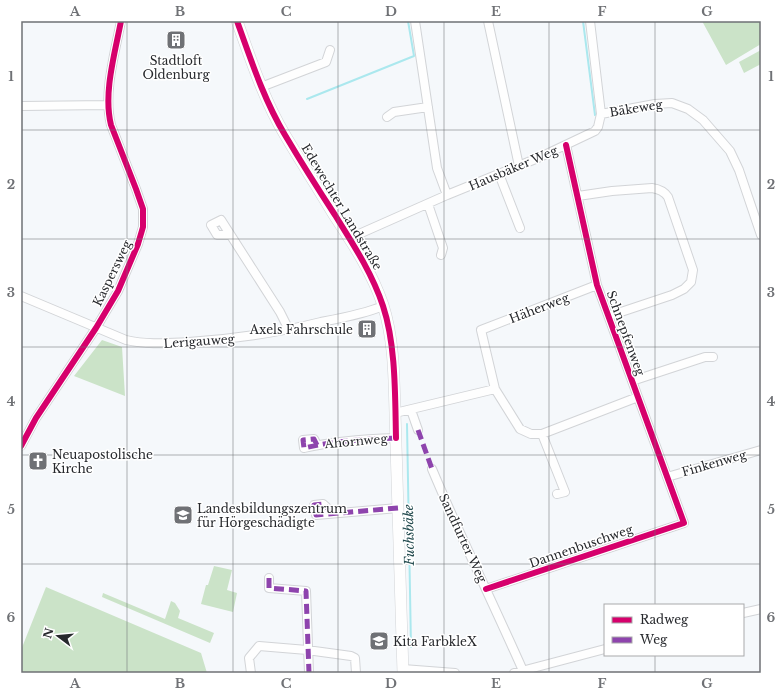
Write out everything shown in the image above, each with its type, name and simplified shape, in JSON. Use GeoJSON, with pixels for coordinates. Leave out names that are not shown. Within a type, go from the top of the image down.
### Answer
{"type":"FeatureCollection","features":[{"type":"Feature","properties":{"kind":"main road","name":"Edewechter Landstraße"},"geometry":{"type":"LineString","coordinates":[[237,21],[261,87],[282,130],[350,238],[372,277],[383,306],[390,334],[394,371],[403,671]]}},
{"type":"Feature","properties":{"kind":"street","name":"Kaspersweg"},"geometry":{"type":"LineString","coordinates":[[21,446],[36,418],[96,328],[118,291],[136,249],[143,227],[143,209],[111,125],[108,106],[109,90],[121,21]]}},
{"type":"Feature","properties":{"kind":"street"},"geometry":{"type":"LineString","coordinates":[[415,21],[437,168],[447,195]]}},
{"type":"Feature","properties":{"kind":"street"},"geometry":{"type":"LineString","coordinates":[[488,21],[519,166]]}},
{"type":"Feature","properties":{"kind":"street","name":"Hausbäker Weg"},"geometry":{"type":"LineString","coordinates":[[350,238],[447,195],[519,166],[595,131],[598,127],[601,114],[590,21]]}},
{"type":"Feature","properties":{"kind":"street"},"geometry":{"type":"LineString","coordinates":[[261,87],[326,62],[330,50]]}},
{"type":"Feature","properties":{"kind":"street","name":"Bäkeweg"},"geometry":{"type":"LineString","coordinates":[[601,114],[655,104],[672,103],[688,108],[703,120],[730,151],[739,170],[761,235]]}},
{"type":"Feature","properties":{"kind":"street"},"geometry":{"type":"LineString","coordinates":[[21,106],[108,106]]}},
{"type":"Feature","properties":{"kind":"street"},"geometry":{"type":"LineString","coordinates":[[387,117],[394,112],[428,107]]}},
{"type":"Feature","properties":{"kind":"street","name":"Schnepfenweg"},"geometry":{"type":"LineString","coordinates":[[566,145],[598,285],[684,523]]}},
{"type":"Feature","properties":{"kind":"street"},"geometry":{"type":"LineString","coordinates":[[499,174],[520,228]]}},
{"type":"Feature","properties":{"kind":"street"},"geometry":{"type":"LineString","coordinates":[[578,196],[612,191],[658,188],[668,197],[693,270],[691,282],[684,289],[672,295],[609,316]]}},
{"type":"Feature","properties":{"kind":"street"},"geometry":{"type":"LineString","coordinates":[[428,204],[443,248],[441,255]]}},
{"type":"Feature","properties":{"kind":"street"},"geometry":{"type":"LineString","coordinates":[[230,235],[280,312],[289,330]]}},
{"type":"Feature","properties":{"kind":"street","name":"Häherweg"},"geometry":{"type":"LineString","coordinates":[[495,389],[481,330],[598,285]]}},
{"type":"Feature","properties":{"kind":"street","name":"Lerigauweg"},"geometry":{"type":"LineString","coordinates":[[21,296],[126,340],[139,343],[227,340],[289,330],[366,312],[383,306]]}},
{"type":"Feature","properties":{"kind":"street"},"geometry":{"type":"LineString","coordinates":[[632,381],[705,357],[713,357]]}},
{"type":"Feature","properties":{"kind":"street"},"geometry":{"type":"LineString","coordinates":[[396,413],[495,389],[520,428],[531,434],[542,434],[638,397]]}},
{"type":"Feature","properties":{"kind":"street"},"geometry":{"type":"LineString","coordinates":[[411,410],[418,430]]}},
{"type":"Feature","properties":{"kind":"street"},"geometry":{"type":"LineString","coordinates":[[542,434],[565,492],[557,494]]}},
{"type":"Feature","properties":{"kind":"street","name":"Ahornweg"},"geometry":{"type":"LineString","coordinates":[[317,445],[359,440],[396,438]]}},
{"type":"Feature","properties":{"kind":"street","name":"Finkenweg"},"geometry":{"type":"LineString","coordinates":[[667,477],[761,450]]}},
{"type":"Feature","properties":{"kind":"street","name":"Sandfurter Weg"},"geometry":{"type":"LineString","coordinates":[[432,469],[523,672]]}},
{"type":"Feature","properties":{"kind":"street"},"geometry":{"type":"LineString","coordinates":[[332,513],[398,508]]}},
{"type":"Feature","properties":{"kind":"street","name":"Dannenbuschweg"},"geometry":{"type":"LineString","coordinates":[[486,589],[684,523]]}},
{"type":"Feature","properties":{"kind":"street"},"geometry":{"type":"LineString","coordinates":[[268,578],[269,588],[306,591],[309,673]]}},
{"type":"Feature","properties":{"kind":"street"},"geometry":{"type":"LineString","coordinates":[[744,614],[761,609]]}},
{"type":"Feature","properties":{"kind":"street"},"geometry":{"type":"LineString","coordinates":[[251,673],[249,658],[259,646],[307,650],[351,656],[355,658],[356,673]]}},
{"type":"Feature","properties":{"kind":"street"},"geometry":{"type":"LineString","coordinates":[[514,673],[523,672],[604,649]]}},
{"type":"Feature","properties":{"kind":"street"},"geometry":{"type":"LineString","coordinates":[[403,671],[455,673]]}},
{"type":"Feature","properties":{"kind":"green space"},"geometry":{"type":"Polygon","coordinates":[[[702,21],[761,21],[761,44],[726,65],[702,21]]]}},
{"type":"Feature","properties":{"kind":"green space"},"geometry":{"type":"Polygon","coordinates":[[[761,50],[761,64],[744,73],[739,62],[761,50]]]}},
{"type":"Feature","properties":{"kind":"green space"},"geometry":{"type":"Polygon","coordinates":[[[102,340],[122,347],[125,396],[74,376],[102,340]]]}},
{"type":"Feature","properties":{"kind":"green space"},"geometry":{"type":"Polygon","coordinates":[[[214,566],[232,570],[227,590],[237,593],[233,612],[201,604],[206,585],[208,585],[214,566]]]}},
{"type":"Feature","properties":{"kind":"green space"},"geometry":{"type":"Polygon","coordinates":[[[46,587],[201,653],[207,673],[21,673],[21,650],[46,587]]]}},
{"type":"Feature","properties":{"kind":"green space"},"geometry":{"type":"Polygon","coordinates":[[[103,593],[165,619],[171,601],[175,603],[180,611],[178,618],[214,633],[210,643],[102,597],[103,593]]]}},
{"type":"Feature","properties":{"kind":"waterway"},"geometry":{"type":"LineString","coordinates":[[307,99],[414,56],[408,21]]}},
{"type":"Feature","properties":{"kind":"waterway"},"geometry":{"type":"LineString","coordinates":[[583,21],[595,115]]}},
{"type":"Feature","properties":{"kind":"waterway","name":"Fuchsbäke"},"geometry":{"type":"LineString","coordinates":[[407,424],[411,647]]}},
{"type":"Feature","properties":{"kind":"marked path"},"geometry":{"type":"LineString","coordinates":[[418,430],[432,469]]}},
{"type":"Feature","properties":{"kind":"marked path"},"geometry":{"type":"LineString","coordinates":[[317,445],[314,439],[303,440],[304,448],[350,441],[396,438]]}},
{"type":"Feature","properties":{"kind":"marked path"},"geometry":{"type":"LineString","coordinates":[[333,513],[323,504],[314,505],[316,515],[398,508]]}},
{"type":"Feature","properties":{"kind":"marked path"},"geometry":{"type":"LineString","coordinates":[[269,578],[269,588],[306,591],[309,673]]}},
{"type":"Feature","properties":{"kind":"cycle path"},"geometry":{"type":"LineString","coordinates":[[21,446],[36,418],[96,328],[118,291],[138,244],[143,227],[143,209],[111,125],[109,113],[109,86],[121,21]]}},
{"type":"Feature","properties":{"kind":"cycle path"},"geometry":{"type":"LineString","coordinates":[[237,21],[258,80],[277,122],[355,248],[368,270],[379,294],[387,321],[393,354],[396,438]]}},
{"type":"Feature","properties":{"kind":"cycle path"},"geometry":{"type":"LineString","coordinates":[[486,589],[684,523],[597,285],[566,145]]}},
{"type":"Feature","properties":{"kind":"place","name":"Stadtloft Oldenburg"},"geometry":{"type":"Point","coordinates":[176,40]}},
{"type":"Feature","properties":{"kind":"place","name":"Axels Fahrschule"},"geometry":{"type":"Point","coordinates":[367,329]}},
{"type":"Feature","properties":{"kind":"place","name":"Neuapostolische Kirche"},"geometry":{"type":"Point","coordinates":[38,461]}},
{"type":"Feature","properties":{"kind":"place","name":"Landesbildungszentrum für Hörgeschädigte"},"geometry":{"type":"Point","coordinates":[183,515]}},
{"type":"Feature","properties":{"kind":"place","name":"Kita FarbkleX"},"geometry":{"type":"Point","coordinates":[379,641]}}]}
